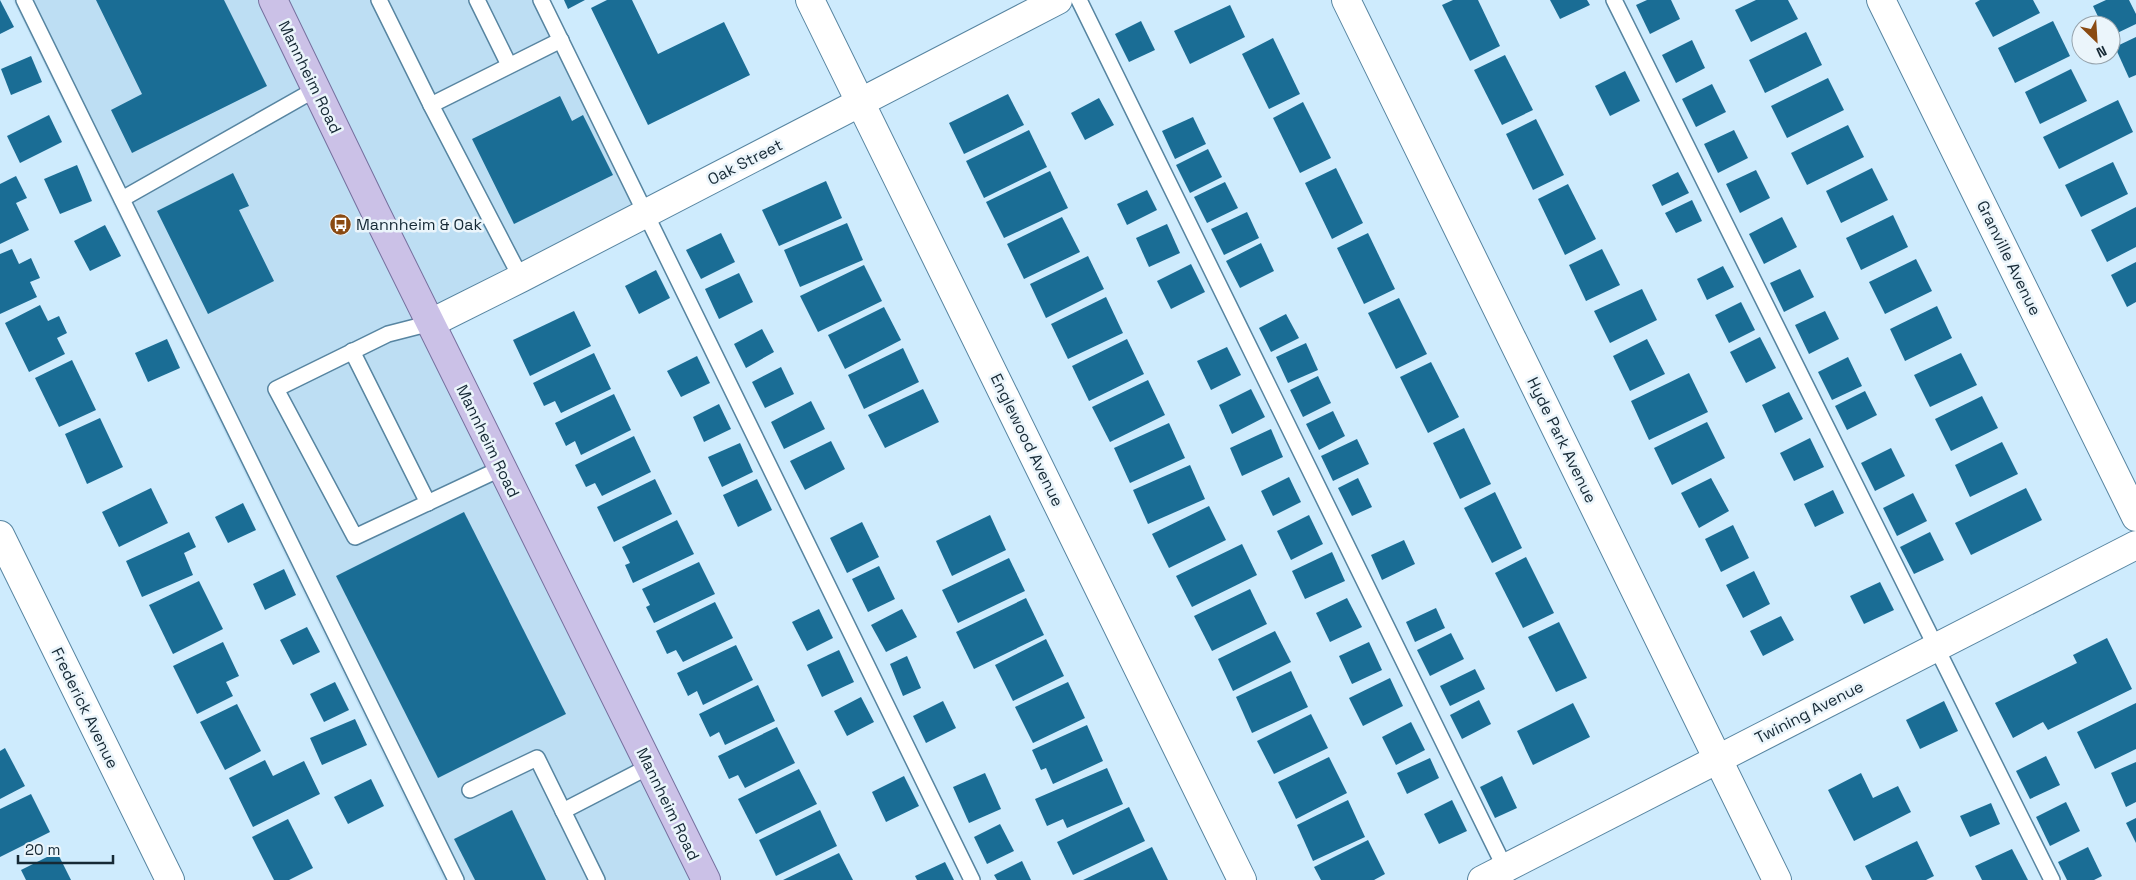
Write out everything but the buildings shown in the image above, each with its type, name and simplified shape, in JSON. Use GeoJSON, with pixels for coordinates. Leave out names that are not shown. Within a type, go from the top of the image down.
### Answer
{"type":"FeatureCollection","features":[{"type":"Feature","properties":{"kind":"main road","name":"Mannheim Road"},"geometry":{"type":"LineString","coordinates":[[273,0],[706,880]]}},
{"type":"Feature","properties":{"kind":"street","name":"Englewood Avenue"},"geometry":{"type":"LineString","coordinates":[[810,0],[1242,880]]}},
{"type":"Feature","properties":{"kind":"street","name":"Oak Street"},"geometry":{"type":"LineString","coordinates":[[430,322],[521,278],[1058,0]]}},
{"type":"Feature","properties":{"kind":"street","name":"Hyde Park Avenue"},"geometry":{"type":"LineString","coordinates":[[1346,0],[1777,880]]}},
{"type":"Feature","properties":{"kind":"street","name":"Granville Avenue"},"geometry":{"type":"LineString","coordinates":[[1881,0],[2136,517]]}},
{"type":"Feature","properties":{"kind":"street","name":"Frederick Avenue"},"geometry":{"type":"LineString","coordinates":[[0,535],[170,880]]}},
{"type":"Feature","properties":{"kind":"street","name":"Twining Avenue"},"geometry":{"type":"LineString","coordinates":[[1499,876],[1718,758],[2136,545]]}},
{"type":"Feature","properties":{"kind":"lane"},"geometry":{"type":"LineString","coordinates":[[24,0],[456,880]]}},
{"type":"Feature","properties":{"kind":"lane"},"geometry":{"type":"LineString","coordinates":[[379,0],[521,278]]}},
{"type":"Feature","properties":{"kind":"lane"},"geometry":{"type":"LineString","coordinates":[[477,0],[509,65]]}},
{"type":"Feature","properties":{"kind":"lane"},"geometry":{"type":"LineString","coordinates":[[541,0],[972,880]]}},
{"type":"Feature","properties":{"kind":"lane"},"geometry":{"type":"LineString","coordinates":[[1079,0],[1499,876]]}},
{"type":"Feature","properties":{"kind":"lane"},"geometry":{"type":"LineString","coordinates":[[1614,0],[2052,880]]}},
{"type":"Feature","properties":{"kind":"lane"},"geometry":{"type":"LineString","coordinates":[[432,105],[561,40]]}},
{"type":"Feature","properties":{"kind":"lane"},"geometry":{"type":"LineString","coordinates":[[122,200],[316,89]]}},
{"type":"Feature","properties":{"kind":"lane"},"geometry":{"type":"LineString","coordinates":[[430,322],[388,334],[276,390],[355,537],[502,468]]}},
{"type":"Feature","properties":{"kind":"lane"},"geometry":{"type":"LineString","coordinates":[[352,351],[428,502]]}},
{"type":"Feature","properties":{"kind":"lane"},"geometry":{"type":"LineString","coordinates":[[470,790],[537,758],[597,880]]}},
{"type":"Feature","properties":{"kind":"lane"},"geometry":{"type":"LineString","coordinates":[[563,811],[650,766]]}},
{"type":"Feature","properties":{"kind":"shaded area"},"geometry":{"type":"Polygon","coordinates":[[[13,0],[270,0],[700,880],[444,880],[13,0]]]}},
{"type":"Feature","properties":{"kind":"shaded area"},"geometry":{"type":"Polygon","coordinates":[[[280,0],[536,0],[636,205],[428,308],[280,0]]]}},
{"type":"Feature","properties":{"kind":"place","name":"Mannheim & Oak"},"geometry":{"type":"Point","coordinates":[340,224]}}]}
